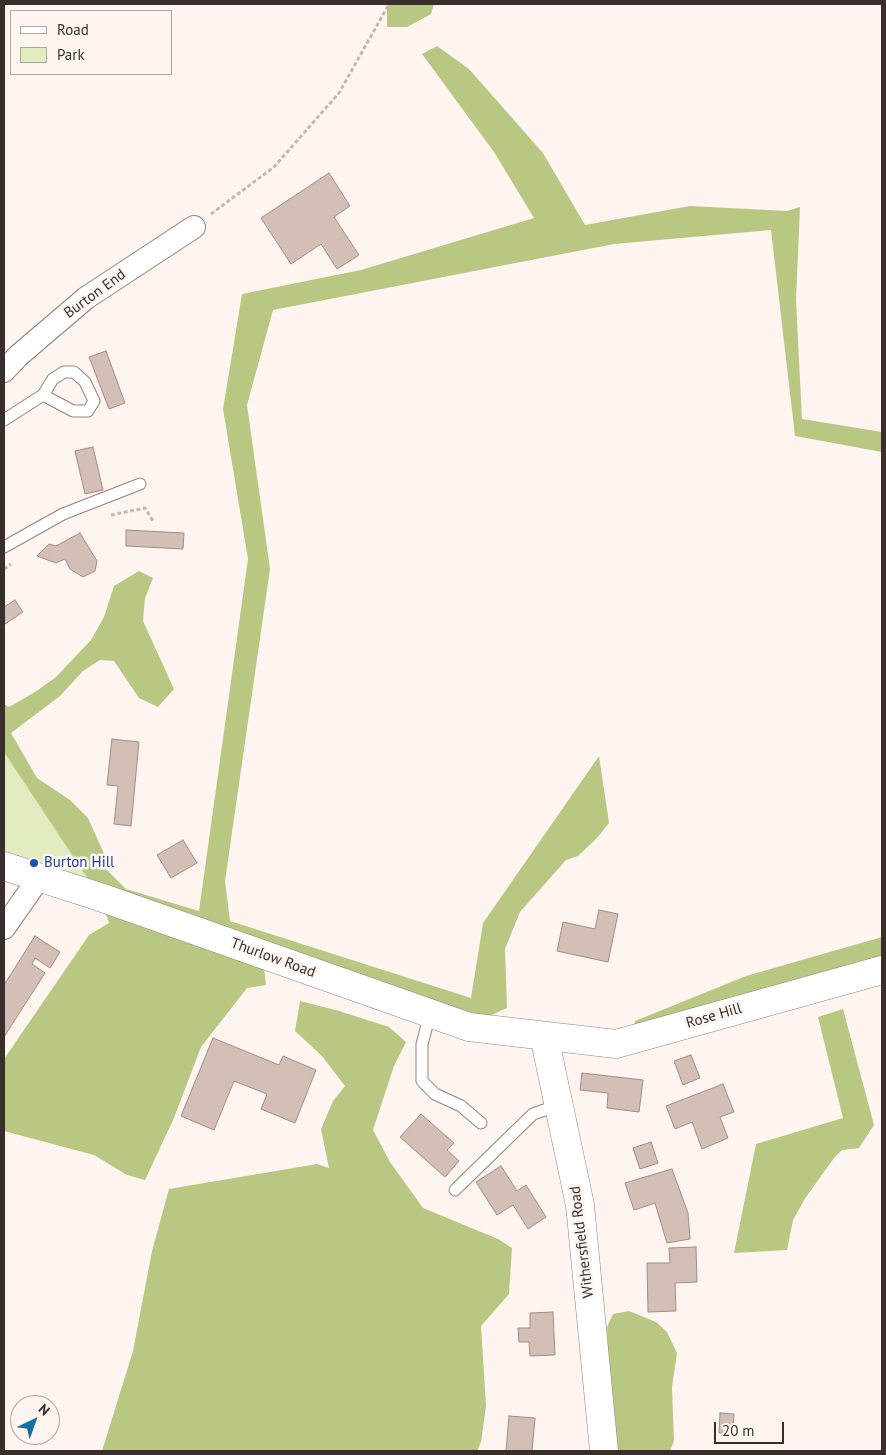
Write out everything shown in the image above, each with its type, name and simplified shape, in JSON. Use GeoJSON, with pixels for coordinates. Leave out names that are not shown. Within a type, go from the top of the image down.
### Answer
{"type":"FeatureCollection","features":[{"type":"Feature","properties":{"kind":"street","name":"Burton End"},"geometry":{"type":"LineString","coordinates":[[4,371],[18,356],[86,298],[194,227]]}},
{"type":"Feature","properties":{"kind":"street","name":"Thurlow Road"},"geometry":{"type":"LineString","coordinates":[[4,866],[110,900],[469,1027],[544,1036]]}},
{"type":"Feature","properties":{"kind":"street"},"geometry":{"type":"LineString","coordinates":[[4,928],[39,878]]}},
{"type":"Feature","properties":{"kind":"street","name":"Rose Hill"},"geometry":{"type":"LineString","coordinates":[[544,1036],[616,1044],[882,970]]}},
{"type":"Feature","properties":{"kind":"street","name":"Withersfield Road"},"geometry":{"type":"LineString","coordinates":[[544,1036],[580,1205],[604,1451]]}},
{"type":"Feature","properties":{"kind":"lane"},"geometry":{"type":"LineString","coordinates":[[4,420],[43,395]]}},
{"type":"Feature","properties":{"kind":"lane"},"geometry":{"type":"LineString","coordinates":[[4,547],[63,514],[140,484]]}},
{"type":"Feature","properties":{"kind":"lane"},"geometry":{"type":"LineString","coordinates":[[430,1014],[422,1044],[422,1081],[436,1094],[461,1106],[481,1123]]}},
{"type":"Feature","properties":{"kind":"lane"},"geometry":{"type":"LineString","coordinates":[[455,1190],[533,1114],[559,1105]]}},
{"type":"Feature","properties":{"kind":"path"},"geometry":{"type":"LineString","coordinates":[[194,227],[274,167],[339,93],[389,4]]}},
{"type":"Feature","properties":{"kind":"path"},"geometry":{"type":"LineString","coordinates":[[106,516],[145,508],[153,521]]}},
{"type":"Feature","properties":{"kind":"path"},"geometry":{"type":"LineString","coordinates":[[4,569],[12,563]]}},
{"type":"Feature","properties":{"kind":"green space"},"geometry":{"type":"Polygon","coordinates":[[[389,4],[434,4],[431,14],[407,27],[387,27],[387,8],[389,4]]]}},
{"type":"Feature","properties":{"kind":"green space"},"geometry":{"type":"Polygon","coordinates":[[[437,46],[469,69],[543,153],[585,225],[690,206],[787,211],[800,207],[796,300],[802,419],[882,432],[882,452],[795,436],[771,230],[614,244],[273,310],[247,405],[270,569],[225,881],[230,921],[471,998],[483,923],[599,756],[609,823],[597,838],[578,856],[566,860],[520,912],[505,949],[507,1008],[487,1017],[470,1018],[262,949],[266,985],[247,988],[201,1047],[174,1118],[145,1180],[127,1175],[94,1155],[4,1131],[4,1059],[89,935],[109,923],[100,897],[4,752],[4,704],[9,707],[56,677],[91,640],[104,617],[114,586],[139,571],[153,578],[145,598],[143,621],[174,689],[158,707],[139,698],[114,661],[100,660],[83,671],[60,696],[11,733],[37,778],[70,800],[88,818],[106,858],[105,868],[126,889],[199,911],[248,559],[223,409],[242,294],[361,270],[534,218],[494,152],[422,54],[437,46]]]}},
{"type":"Feature","properties":{"kind":"green space"},"geometry":{"type":"Polygon","coordinates":[[[4,750],[100,897],[4,866],[4,750]]]}},
{"type":"Feature","properties":{"kind":"green space"},"geometry":{"type":"Polygon","coordinates":[[[882,937],[882,975],[629,1044],[635,1021],[746,976],[882,937]]]}},
{"type":"Feature","properties":{"kind":"green space"},"geometry":{"type":"Polygon","coordinates":[[[300,1001],[389,1027],[406,1042],[394,1066],[373,1130],[390,1162],[423,1208],[498,1239],[512,1248],[509,1294],[481,1326],[486,1406],[481,1442],[477,1451],[102,1451],[133,1351],[152,1251],[169,1189],[317,1164],[329,1168],[321,1129],[333,1101],[345,1086],[322,1056],[295,1031],[300,1001]]]}},
{"type":"Feature","properties":{"kind":"green space"},"geometry":{"type":"Polygon","coordinates":[[[843,1009],[874,1125],[859,1148],[842,1150],[834,1158],[806,1197],[793,1220],[787,1250],[734,1253],[756,1144],[843,1118],[818,1017],[843,1009]]]}},
{"type":"Feature","properties":{"kind":"green space"},"geometry":{"type":"Polygon","coordinates":[[[629,1311],[656,1322],[667,1332],[677,1353],[672,1387],[674,1441],[670,1451],[611,1451],[607,1327],[613,1314],[629,1311]]]}},
{"type":"Feature","properties":{"kind":"building"},"geometry":{"type":"Polygon","coordinates":[[[329,173],[350,206],[334,217],[359,255],[337,269],[321,244],[291,264],[261,218],[329,173]]]}},
{"type":"Feature","properties":{"kind":"building"},"geometry":{"type":"Polygon","coordinates":[[[106,351],[125,403],[109,409],[89,357],[106,351]]]}},
{"type":"Feature","properties":{"kind":"building"},"geometry":{"type":"Polygon","coordinates":[[[93,447],[103,490],[85,494],[75,451],[93,447]]]}},
{"type":"Feature","properties":{"kind":"building"},"geometry":{"type":"Polygon","coordinates":[[[126,530],[184,533],[183,549],[126,546],[126,530]]]}},
{"type":"Feature","properties":{"kind":"building"},"geometry":{"type":"Polygon","coordinates":[[[80,533],[97,561],[95,571],[83,577],[70,569],[65,559],[56,563],[37,556],[49,544],[56,546],[80,533]]]}},
{"type":"Feature","properties":{"kind":"building"},"geometry":{"type":"Polygon","coordinates":[[[15,600],[23,612],[5,624],[4,607],[15,600]]]}},
{"type":"Feature","properties":{"kind":"building"},"geometry":{"type":"Polygon","coordinates":[[[112,739],[139,742],[131,826],[114,824],[118,786],[107,785],[112,739]]]}},
{"type":"Feature","properties":{"kind":"building"},"geometry":{"type":"Polygon","coordinates":[[[183,840],[197,863],[171,878],[157,855],[183,840]]]}},
{"type":"Feature","properties":{"kind":"building"},"geometry":{"type":"Polygon","coordinates":[[[599,910],[618,914],[608,962],[557,951],[563,922],[595,929],[599,910]]]}},
{"type":"Feature","properties":{"kind":"building"},"geometry":{"type":"Polygon","coordinates":[[[35,936],[60,952],[50,968],[35,958],[32,964],[45,973],[4,1037],[4,985],[35,936]]]}},
{"type":"Feature","properties":{"kind":"building"},"geometry":{"type":"Polygon","coordinates":[[[213,1038],[279,1065],[283,1056],[316,1070],[295,1123],[261,1109],[267,1094],[234,1081],[214,1130],[181,1116],[213,1038]]]}},
{"type":"Feature","properties":{"kind":"building"},"geometry":{"type":"Polygon","coordinates":[[[691,1055],[700,1078],[683,1085],[674,1061],[691,1055]]]}},
{"type":"Feature","properties":{"kind":"building"},"geometry":{"type":"Polygon","coordinates":[[[582,1073],[643,1080],[639,1112],[607,1108],[608,1093],[580,1090],[582,1073]]]}},
{"type":"Feature","properties":{"kind":"building"},"geometry":{"type":"Polygon","coordinates":[[[723,1084],[734,1112],[720,1117],[728,1138],[702,1149],[692,1122],[675,1129],[666,1106],[723,1084]]]}},
{"type":"Feature","properties":{"kind":"building"},"geometry":{"type":"Polygon","coordinates":[[[421,1114],[454,1143],[447,1150],[459,1161],[445,1177],[400,1137],[421,1114]]]}},
{"type":"Feature","properties":{"kind":"building"},"geometry":{"type":"Polygon","coordinates":[[[651,1142],[658,1163],[640,1169],[633,1148],[651,1142]]]}},
{"type":"Feature","properties":{"kind":"building"},"geometry":{"type":"Polygon","coordinates":[[[501,1166],[517,1191],[526,1185],[546,1217],[528,1229],[513,1205],[497,1215],[476,1182],[501,1166]]]}},
{"type":"Feature","properties":{"kind":"building"},"geometry":{"type":"Polygon","coordinates":[[[672,1169],[688,1213],[690,1239],[667,1243],[655,1203],[634,1210],[625,1183],[672,1169]]]}},
{"type":"Feature","properties":{"kind":"building"},"geometry":{"type":"Polygon","coordinates":[[[696,1247],[697,1282],[675,1283],[676,1311],[648,1312],[647,1263],[670,1263],[669,1248],[696,1247]]]}},
{"type":"Feature","properties":{"kind":"building"},"geometry":{"type":"Polygon","coordinates":[[[553,1312],[555,1355],[530,1356],[529,1342],[519,1342],[518,1328],[530,1328],[530,1313],[553,1312]]]}},
{"type":"Feature","properties":{"kind":"building"},"geometry":{"type":"Polygon","coordinates":[[[720,1413],[734,1414],[733,1433],[719,1433],[720,1413]]]}},
{"type":"Feature","properties":{"kind":"building"},"geometry":{"type":"Polygon","coordinates":[[[509,1416],[535,1418],[532,1451],[506,1451],[509,1416]]]}},
{"type":"Feature","properties":{"kind":"place","name":"Burton Hill"},"geometry":{"type":"Point","coordinates":[34,863]}}]}
